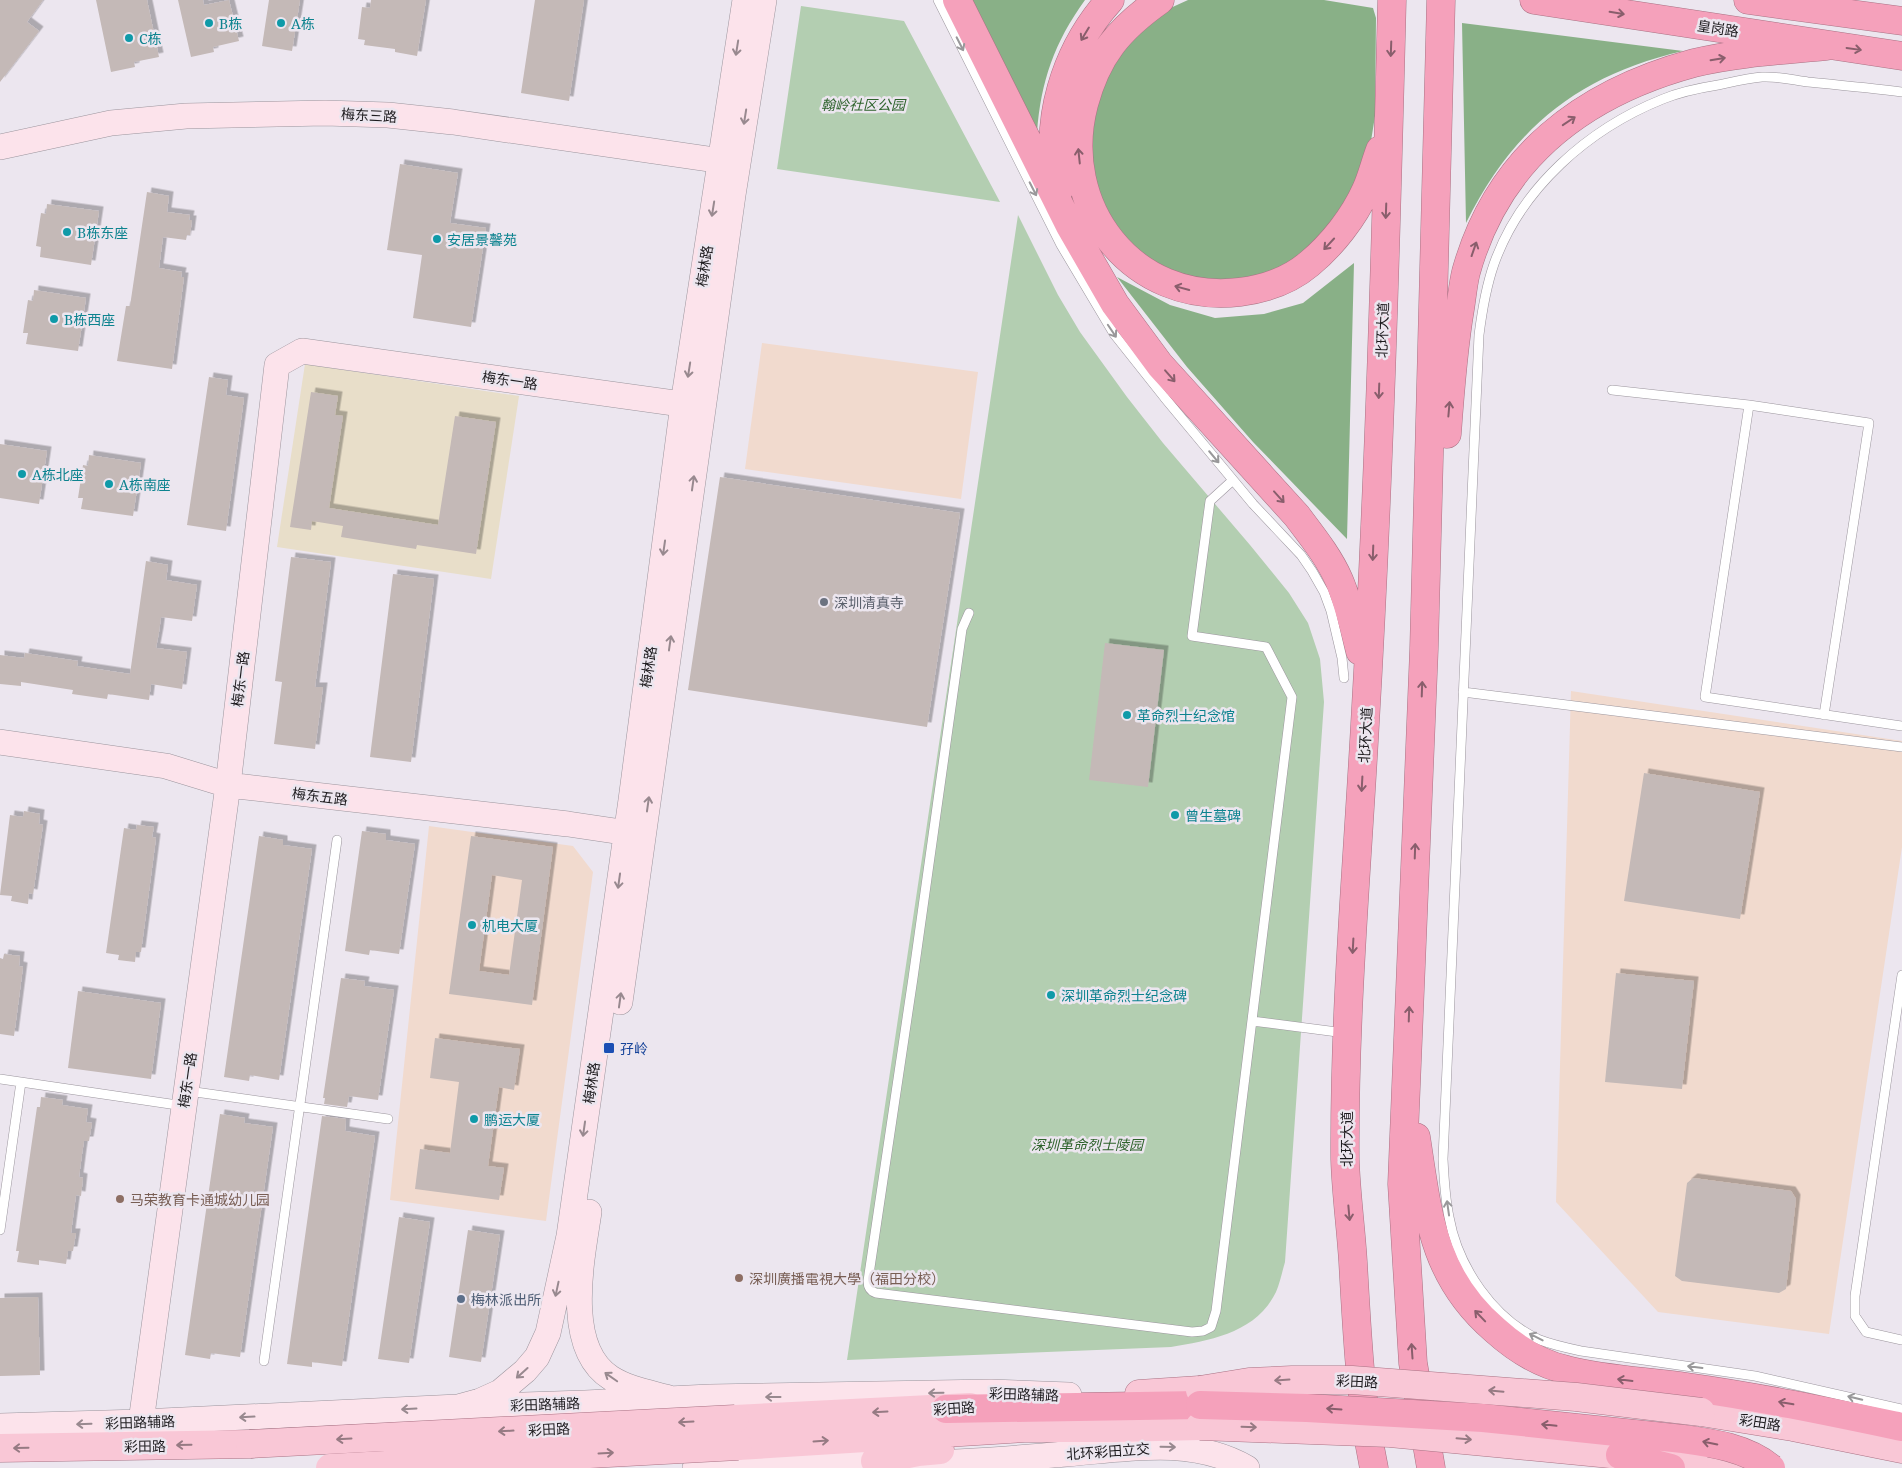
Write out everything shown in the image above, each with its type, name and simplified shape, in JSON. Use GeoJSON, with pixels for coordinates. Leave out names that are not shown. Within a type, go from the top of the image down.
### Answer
{"type":"FeatureCollection","features":[{"type":"Feature","properties":{"kind":"highway"},"geometry":{"type":"LineString","coordinates":[[957,0],[1070,226],[1111,297],[1137,335],[1171,377],[1297,516],[1326,555],[1340,581],[1352,616],[1367,701]]}},
{"type":"Feature","properties":{"kind":"highway"},"geometry":{"type":"LineString","coordinates":[[1070,226],[1058,184],[1055,158],[1054,126],[1059,97],[1066,72],[1078,46],[1110,0]]}},
{"type":"Feature","properties":{"kind":"highway"},"geometry":{"type":"LineString","coordinates":[[1160,0],[1136,17],[1125,28],[1102,58],[1089,85],[1080,118],[1078,147],[1082,178],[1090,208],[1104,234],[1120,252],[1149,274],[1175,287],[1199,293],[1225,294],[1254,290],[1283,280],[1308,265],[1332,242],[1352,215],[1366,190],[1389,123]]}},
{"type":"Feature","properties":{"kind":"highway","name":"北环大道"},"geometry":{"type":"LineString","coordinates":[[1374,1468],[1368,1440],[1356,1317],[1345,1165],[1348,1034],[1367,701],[1392,0]]}},
{"type":"Feature","properties":{"kind":"highway"},"geometry":{"type":"LineString","coordinates":[[1431,1468],[1413,1363],[1402,1184],[1424,649],[1441,0]]}},
{"type":"Feature","properties":{"kind":"highway","name":"皇岗路"},"geometry":{"type":"LineString","coordinates":[[1534,0],[1826,46],[1902,56]]}},
{"type":"Feature","properties":{"kind":"highway"},"geometry":{"type":"LineString","coordinates":[[1748,0],[1902,20]]}},
{"type":"Feature","properties":{"kind":"highway"},"geometry":{"type":"LineString","coordinates":[[1424,649],[1438,551],[1456,330],[1466,273],[1480,230],[1499,195],[1520,164],[1548,137],[1565,123],[1625,87],[1696,63],[1826,46]]}},
{"type":"Feature","properties":{"kind":"highway"},"geometry":{"type":"LineString","coordinates":[[1407,1056],[1416,1137],[1428,1214],[1435,1242],[1446,1268],[1470,1306],[1502,1337],[1532,1356],[1566,1370],[1601,1377],[1684,1386],[1805,1406],[1902,1428]]}},
{"type":"Feature","properties":{"kind":"highway"},"geometry":{"type":"LineString","coordinates":[[946,1409],[1308,1408],[1483,1418],[1712,1443],[1742,1451],[1771,1468]]}},
{"type":"Feature","properties":{"kind":"highway"},"geometry":{"type":"LineString","coordinates":[[1620,1455],[1683,1465]]}},
{"type":"Feature","properties":{"kind":"main road","name":"梅林路"},"geometry":{"type":"LineString","coordinates":[[458,1407],[480,1401],[500,1392],[525,1371],[537,1357],[548,1333],[577,1237],[729,162],[745,0]]}},
{"type":"Feature","properties":{"kind":"main road","name":"梅林路"},"geometry":{"type":"LineString","coordinates":[[729,162],[764,0]]}},
{"type":"Feature","properties":{"kind":"main road","name":"梅东三路"},"geometry":{"type":"LineString","coordinates":[[0,147],[111,122],[186,116],[256,114],[388,115],[454,122],[729,162]]}},
{"type":"Feature","properties":{"kind":"main road","name":"梅东一路"},"geometry":{"type":"LineString","coordinates":[[141,1422],[228,785],[277,365],[302,351],[694,405]]}},
{"type":"Feature","properties":{"kind":"main road","name":"梅东五路"},"geometry":{"type":"LineString","coordinates":[[0,742],[166,766],[228,785],[568,824],[635,834]]}},
{"type":"Feature","properties":{"kind":"main road","name":"梅林路"},"geometry":{"type":"LineString","coordinates":[[577,1237],[579,1301],[583,1340],[600,1368],[609,1377],[620,1383],[673,1399]]}},
{"type":"Feature","properties":{"kind":"main road","name":"彩田路"},"geometry":{"type":"LineString","coordinates":[[330,1468],[738,1446],[1024,1428],[1115,1428],[1200,1407],[1249,1382],[1292,1380],[1352,1380],[1576,1397],[1701,1412],[1793,1427],[1902,1449]]}},
{"type":"Feature","properties":{"kind":"main road","name":"彩田路辅路"},"geometry":{"type":"LineString","coordinates":[[0,1426],[141,1422],[673,1399],[991,1392],[1090,1396]]}},
{"type":"Feature","properties":{"kind":"main road","name":"彩田路"},"geometry":{"type":"LineString","coordinates":[[0,1448],[250,1444],[946,1409],[1090,1396],[1200,1407],[1390,1433],[1620,1455]]}},
{"type":"Feature","properties":{"kind":"main road"},"geometry":{"type":"LineString","coordinates":[[584,1468],[576,1463],[568,1452],[565,1434],[571,1416],[576,1409],[585,1403]]}},
{"type":"Feature","properties":{"kind":"main road"},"geometry":{"type":"LineString","coordinates":[[524,1405],[531,1419],[538,1442],[542,1468]]}},
{"type":"Feature","properties":{"kind":"main road"},"geometry":{"type":"LineString","coordinates":[[695,1468],[875,1461],[918,1452],[1020,1445],[1115,1428]]}},
{"type":"Feature","properties":{"kind":"main road","name":"北环彩田立交"},"geometry":{"type":"LineString","coordinates":[[875,1461],[927,1463],[1010,1459],[1145,1447],[1185,1448],[1212,1452],[1247,1468]]}},
{"type":"Feature","properties":{"kind":"main road"},"geometry":{"type":"LineString","coordinates":[[1683,1465],[1752,1468]]}},
{"type":"Feature","properties":{"kind":"lane"},"geometry":{"type":"LineString","coordinates":[[938,0],[1061,245],[1093,300],[1125,348],[1253,504],[1302,555],[1312,571],[1324,592],[1330,611],[1342,658],[1344,678]]}},
{"type":"Feature","properties":{"kind":"lane"},"geometry":{"type":"LineString","coordinates":[[1902,92],[1763,77],[1696,89],[1664,98],[1618,122],[1573,153],[1547,177],[1507,234],[1494,263],[1487,286],[1481,320],[1443,1159],[1449,1218],[1456,1244],[1470,1273],[1484,1294],[1502,1314],[1539,1339],[1557,1346],[1581,1351],[1755,1376],[1902,1410]]}},
{"type":"Feature","properties":{"kind":"lane"},"geometry":{"type":"LineString","coordinates":[[1612,390],[1749,405],[1869,423],[1824,715]]}},
{"type":"Feature","properties":{"kind":"lane"},"geometry":{"type":"LineString","coordinates":[[1749,405],[1705,697],[1902,726]]}},
{"type":"Feature","properties":{"kind":"lane"},"geometry":{"type":"LineString","coordinates":[[969,613],[962,629],[868,1287],[876,1293],[1131,1325],[1192,1332],[1203,1331],[1211,1327],[1216,1311],[1292,697],[1266,647],[1192,636],[1210,502],[1233,480]]}},
{"type":"Feature","properties":{"kind":"lane"},"geometry":{"type":"LineString","coordinates":[[1463,692],[1902,747]]}},
{"type":"Feature","properties":{"kind":"lane"},"geometry":{"type":"LineString","coordinates":[[264,1361],[337,840]]}},
{"type":"Feature","properties":{"kind":"lane"},"geometry":{"type":"LineString","coordinates":[[1902,975],[1855,1296],[1855,1316],[1866,1332],[1902,1340]]}},
{"type":"Feature","properties":{"kind":"lane"},"geometry":{"type":"LineString","coordinates":[[1252,1021],[1348,1034]]}},
{"type":"Feature","properties":{"kind":"lane"},"geometry":{"type":"LineString","coordinates":[[0,1079],[185,1098],[299,1107],[388,1120]]}},
{"type":"Feature","properties":{"kind":"lane"},"geometry":{"type":"LineString","coordinates":[[0,1230],[21,1082]]}},
{"type":"Feature","properties":{"kind":"shaded area"},"geometry":{"type":"Polygon","coordinates":[[[762,343],[978,372],[961,499],[745,469],[762,343]]]}},
{"type":"Feature","properties":{"kind":"shaded area"},"geometry":{"type":"Polygon","coordinates":[[[305,364],[519,396],[491,579],[277,547],[305,364]]]}},
{"type":"Feature","properties":{"kind":"shaded area"},"geometry":{"type":"Polygon","coordinates":[[[1571,691],[1902,741],[1902,847],[1829,1334],[1658,1312],[1556,1202],[1571,691]]]}},
{"type":"Feature","properties":{"kind":"shaded area"},"geometry":{"type":"Polygon","coordinates":[[[429,826],[573,846],[593,872],[546,1221],[390,1200],[429,826]]]}},
{"type":"Feature","properties":{"kind":"green space"},"geometry":{"type":"Polygon","coordinates":[[[966,0],[1085,0],[1065,32],[1051,63],[1042,96],[1037,133],[966,0]]]}},
{"type":"Feature","properties":{"kind":"green space"},"geometry":{"type":"Polygon","coordinates":[[[1188,0],[1324,0],[1373,8],[1376,18],[1375,116],[1371,141],[1357,188],[1307,256],[1255,279],[1198,280],[1151,262],[1116,230],[1093,182],[1092,126],[1102,88],[1111,69],[1135,36],[1166,10],[1188,0]]]}},
{"type":"Feature","properties":{"kind":"green space","name":"翰岭社区公园"},"geometry":{"type":"Polygon","coordinates":[[[801,6],[904,21],[1000,202],[777,169],[801,6]]]}},
{"type":"Feature","properties":{"kind":"green space"},"geometry":{"type":"Polygon","coordinates":[[[1462,23],[1683,51],[1646,61],[1612,75],[1581,91],[1553,110],[1528,133],[1505,159],[1466,223],[1462,23]]]}},
{"type":"Feature","properties":{"kind":"green space","name":"深圳革命烈士陵园"},"geometry":{"type":"Polygon","coordinates":[[[1018,215],[1058,295],[1080,332],[1163,443],[1289,593],[1308,623],[1320,659],[1324,702],[1285,1262],[1276,1292],[1257,1317],[1245,1326],[1231,1332],[1201,1341],[1171,1347],[847,1360],[1018,215]]]}},
{"type":"Feature","properties":{"kind":"green space"},"geometry":{"type":"Polygon","coordinates":[[[1354,263],[1347,539],[1253,442],[1187,367],[1117,277],[1170,305],[1215,318],[1264,314],[1303,303],[1354,263]]]}},
{"type":"Feature","properties":{"kind":"building"},"geometry":{"type":"Polygon","coordinates":[[[0,0],[43,0],[27,22],[39,31],[0,82],[0,0]]]}},
{"type":"Feature","properties":{"kind":"building","name":"C栋"},"geometry":{"type":"Polygon","coordinates":[[[96,0],[147,0],[159,57],[134,62],[135,67],[111,72],[96,0]]]}},
{"type":"Feature","properties":{"kind":"building","name":"B栋"},"geometry":{"type":"Polygon","coordinates":[[[178,0],[203,0],[204,5],[229,0],[239,41],[213,47],[214,52],[191,57],[178,0]]]}},
{"type":"Feature","properties":{"kind":"building","name":"A栋"},"geometry":{"type":"Polygon","coordinates":[[[269,0],[300,0],[292,51],[262,46],[269,0]]]}},
{"type":"Feature","properties":{"kind":"building"},"geometry":{"type":"Polygon","coordinates":[[[371,0],[426,0],[417,56],[395,52],[395,49],[364,45],[365,40],[358,39],[362,7],[370,8],[371,0]]]}},
{"type":"Feature","properties":{"kind":"building"},"geometry":{"type":"Polygon","coordinates":[[[535,0],[584,0],[569,101],[521,93],[535,0]]]}},
{"type":"Feature","properties":{"kind":"building","name":"安居景馨苑"},"geometry":{"type":"Polygon","coordinates":[[[400,164],[458,173],[450,223],[486,228],[471,327],[413,318],[422,255],[387,250],[400,164]]]}},
{"type":"Feature","properties":{"kind":"building"},"geometry":{"type":"Polygon","coordinates":[[[147,192],[169,196],[167,212],[190,215],[189,220],[192,220],[190,235],[187,235],[186,240],[163,237],[159,268],[182,272],[181,277],[184,277],[172,369],[117,361],[126,306],[130,306],[147,192]]]}},
{"type":"Feature","properties":{"kind":"building","name":"B栋东座"},"geometry":{"type":"Polygon","coordinates":[[[47,204],[99,211],[91,265],[40,257],[41,247],[36,246],[41,213],[46,214],[47,204]]]}},
{"type":"Feature","properties":{"kind":"building","name":"B栋西座"},"geometry":{"type":"Polygon","coordinates":[[[34,290],[86,298],[78,351],[26,344],[28,333],[23,333],[28,300],[33,301],[34,290]]]}},
{"type":"Feature","properties":{"kind":"building"},"geometry":{"type":"Polygon","coordinates":[[[209,377],[228,380],[226,395],[244,398],[226,531],[187,525],[209,377]]]}},
{"type":"Feature","properties":{"kind":"building"},"geometry":{"type":"Polygon","coordinates":[[[311,392],[338,396],[335,415],[343,416],[329,508],[438,525],[455,416],[496,422],[476,554],[417,545],[416,549],[341,537],[343,526],[312,521],[311,530],[290,527],[311,392]]]}},
{"type":"Feature","properties":{"kind":"building","name":"A栋北座"},"geometry":{"type":"Polygon","coordinates":[[[0,444],[47,451],[39,504],[0,498],[0,444]]]}},
{"type":"Feature","properties":{"kind":"building","name":"A栋南座"},"geometry":{"type":"Polygon","coordinates":[[[89,455],[141,463],[133,516],[81,509],[83,498],[78,498],[83,465],[88,466],[89,455]]]}},
{"type":"Feature","properties":{"kind":"building","name":"深圳清真寺"},"geometry":{"type":"Polygon","coordinates":[[[720,477],[960,513],[927,727],[688,690],[720,477]]]}},
{"type":"Feature","properties":{"kind":"building"},"geometry":{"type":"Polygon","coordinates":[[[291,557],[331,562],[315,687],[323,687],[315,749],[274,744],[282,682],[275,681],[291,557]]]}},
{"type":"Feature","properties":{"kind":"building"},"geometry":{"type":"Polygon","coordinates":[[[146,561],[168,565],[166,580],[197,585],[192,621],[161,617],[156,648],[187,652],[182,689],[151,684],[149,700],[108,694],[107,699],[72,694],[73,690],[21,682],[21,686],[0,684],[0,655],[24,658],[25,653],[78,661],[77,666],[130,674],[146,561]]]}},
{"type":"Feature","properties":{"kind":"building"},"geometry":{"type":"Polygon","coordinates":[[[393,574],[434,579],[411,762],[370,757],[393,574]]]}},
{"type":"Feature","properties":{"kind":"building","name":"革命烈士纪念馆"},"geometry":{"type":"Polygon","coordinates":[[[1105,643],[1164,650],[1148,787],[1089,780],[1105,643]]]}},
{"type":"Feature","properties":{"kind":"building"},"geometry":{"type":"Polygon","coordinates":[[[1644,773],[1760,792],[1740,919],[1624,901],[1644,773]]]}},
{"type":"Feature","properties":{"kind":"building"},"geometry":{"type":"Polygon","coordinates":[[[24,811],[40,814],[39,824],[43,825],[33,894],[29,893],[28,904],[11,901],[12,896],[0,895],[10,815],[23,817],[24,811]]]}},
{"type":"Feature","properties":{"kind":"building"},"geometry":{"type":"Polygon","coordinates":[[[137,825],[154,827],[152,837],[156,838],[141,952],[136,952],[135,962],[118,960],[119,955],[106,953],[124,828],[136,830],[137,825]]]}},
{"type":"Feature","properties":{"kind":"building"},"geometry":{"type":"Polygon","coordinates":[[[362,831],[386,834],[386,840],[415,844],[399,954],[370,950],[369,955],[345,951],[362,831]]]}},
{"type":"Feature","properties":{"kind":"building"},"geometry":{"type":"Polygon","coordinates":[[[259,836],[283,840],[283,845],[312,849],[279,1080],[250,1075],[249,1081],[224,1077],[259,836]]]}},
{"type":"Feature","properties":{"kind":"building","name":"机电大厦"},"geometry":{"type":"Polygon","coordinates":[[[471,836],[553,847],[532,1005],[449,994],[471,836]],[[492,875],[479,971],[509,975],[522,880],[492,875]]]}},
{"type":"Feature","properties":{"kind":"building"},"geometry":{"type":"Polygon","coordinates":[[[4,954],[20,956],[19,966],[23,967],[14,1036],[0,1034],[0,958],[3,959],[4,954]]]}},
{"type":"Feature","properties":{"kind":"building"},"geometry":{"type":"Polygon","coordinates":[[[1616,973],[1694,981],[1682,1089],[1605,1082],[1616,973]]]}},
{"type":"Feature","properties":{"kind":"building"},"geometry":{"type":"Polygon","coordinates":[[[341,978],[365,981],[364,986],[394,990],[378,1100],[349,1096],[347,1107],[324,1104],[325,1098],[323,1098],[341,978]]]}},
{"type":"Feature","properties":{"kind":"building"},"geometry":{"type":"Polygon","coordinates":[[[78,991],[161,1003],[151,1079],[68,1068],[78,991]]]}},
{"type":"Feature","properties":{"kind":"building","name":"鹏运大厦"},"geometry":{"type":"Polygon","coordinates":[[[435,1038],[520,1049],[514,1090],[499,1087],[488,1166],[504,1168],[499,1200],[415,1189],[420,1149],[450,1153],[459,1082],[430,1078],[435,1038]]]}},
{"type":"Feature","properties":{"kind":"building"},"geometry":{"type":"Polygon","coordinates":[[[41,1097],[63,1100],[62,1105],[88,1109],[86,1122],[92,1123],[89,1141],[84,1141],[79,1177],[83,1178],[81,1196],[76,1195],[71,1233],[76,1233],[73,1251],[68,1251],[66,1264],[39,1260],[39,1265],[17,1262],[19,1251],[16,1251],[37,1107],[40,1107],[41,1097]]]}},
{"type":"Feature","properties":{"kind":"building"},"geometry":{"type":"Polygon","coordinates":[[[220,1114],[245,1118],[244,1123],[273,1127],[240,1357],[211,1353],[210,1359],[185,1355],[220,1114]]]}},
{"type":"Feature","properties":{"kind":"building"},"geometry":{"type":"Polygon","coordinates":[[[322,1116],[346,1119],[345,1131],[375,1136],[342,1366],[312,1362],[312,1367],[287,1364],[322,1116]]]}},
{"type":"Feature","properties":{"kind":"building"},"geometry":{"type":"Polygon","coordinates":[[[1693,1178],[1791,1191],[1796,1199],[1786,1289],[1779,1293],[1682,1281],[1675,1276],[1687,1183],[1693,1178]]]}},
{"type":"Feature","properties":{"kind":"building"},"geometry":{"type":"Polygon","coordinates":[[[399,1217],[430,1222],[409,1363],[378,1359],[399,1217]]]}},
{"type":"Feature","properties":{"kind":"building"},"geometry":{"type":"Polygon","coordinates":[[[468,1230],[500,1235],[481,1362],[449,1357],[468,1230]]]}},
{"type":"Feature","properties":{"kind":"building"},"geometry":{"type":"Polygon","coordinates":[[[38,1297],[40,1375],[0,1376],[0,1298],[38,1297]]]}},
{"type":"Feature","properties":{"kind":"place","name":"B栋"},"geometry":{"type":"Point","coordinates":[209,23]}},
{"type":"Feature","properties":{"kind":"place","name":"A栋"},"geometry":{"type":"Point","coordinates":[281,23]}},
{"type":"Feature","properties":{"kind":"place","name":"C栋"},"geometry":{"type":"Point","coordinates":[129,38]}},
{"type":"Feature","properties":{"kind":"place","name":"B栋东座"},"geometry":{"type":"Point","coordinates":[67,232]}},
{"type":"Feature","properties":{"kind":"place","name":"安居景馨苑"},"geometry":{"type":"Point","coordinates":[437,239]}},
{"type":"Feature","properties":{"kind":"place","name":"B栋西座"},"geometry":{"type":"Point","coordinates":[54,319]}},
{"type":"Feature","properties":{"kind":"place","name":"A栋北座"},"geometry":{"type":"Point","coordinates":[22,474]}},
{"type":"Feature","properties":{"kind":"place","name":"A栋南座"},"geometry":{"type":"Point","coordinates":[109,484]}},
{"type":"Feature","properties":{"kind":"place","name":"深圳清真寺"},"geometry":{"type":"Point","coordinates":[824,602]}},
{"type":"Feature","properties":{"kind":"place","name":"革命烈士纪念馆"},"geometry":{"type":"Point","coordinates":[1127,715]}},
{"type":"Feature","properties":{"kind":"place","name":"曾生墓碑"},"geometry":{"type":"Point","coordinates":[1175,815]}},
{"type":"Feature","properties":{"kind":"place","name":"机电大厦"},"geometry":{"type":"Point","coordinates":[472,925]}},
{"type":"Feature","properties":{"kind":"place","name":"深圳革命烈士纪念碑"},"geometry":{"type":"Point","coordinates":[1051,995]}},
{"type":"Feature","properties":{"kind":"place","name":"孖岭"},"geometry":{"type":"Point","coordinates":[609,1048]}},
{"type":"Feature","properties":{"kind":"place","name":"鹏运大厦"},"geometry":{"type":"Point","coordinates":[474,1119]}},
{"type":"Feature","properties":{"kind":"place","name":"马荣教育卡通城幼儿园"},"geometry":{"type":"Point","coordinates":[120,1199]}},
{"type":"Feature","properties":{"kind":"place","name":"深圳廣播電視大學（福田分校）"},"geometry":{"type":"Point","coordinates":[739,1278]}},
{"type":"Feature","properties":{"kind":"place","name":"梅林派出所"},"geometry":{"type":"Point","coordinates":[461,1299]}}]}
